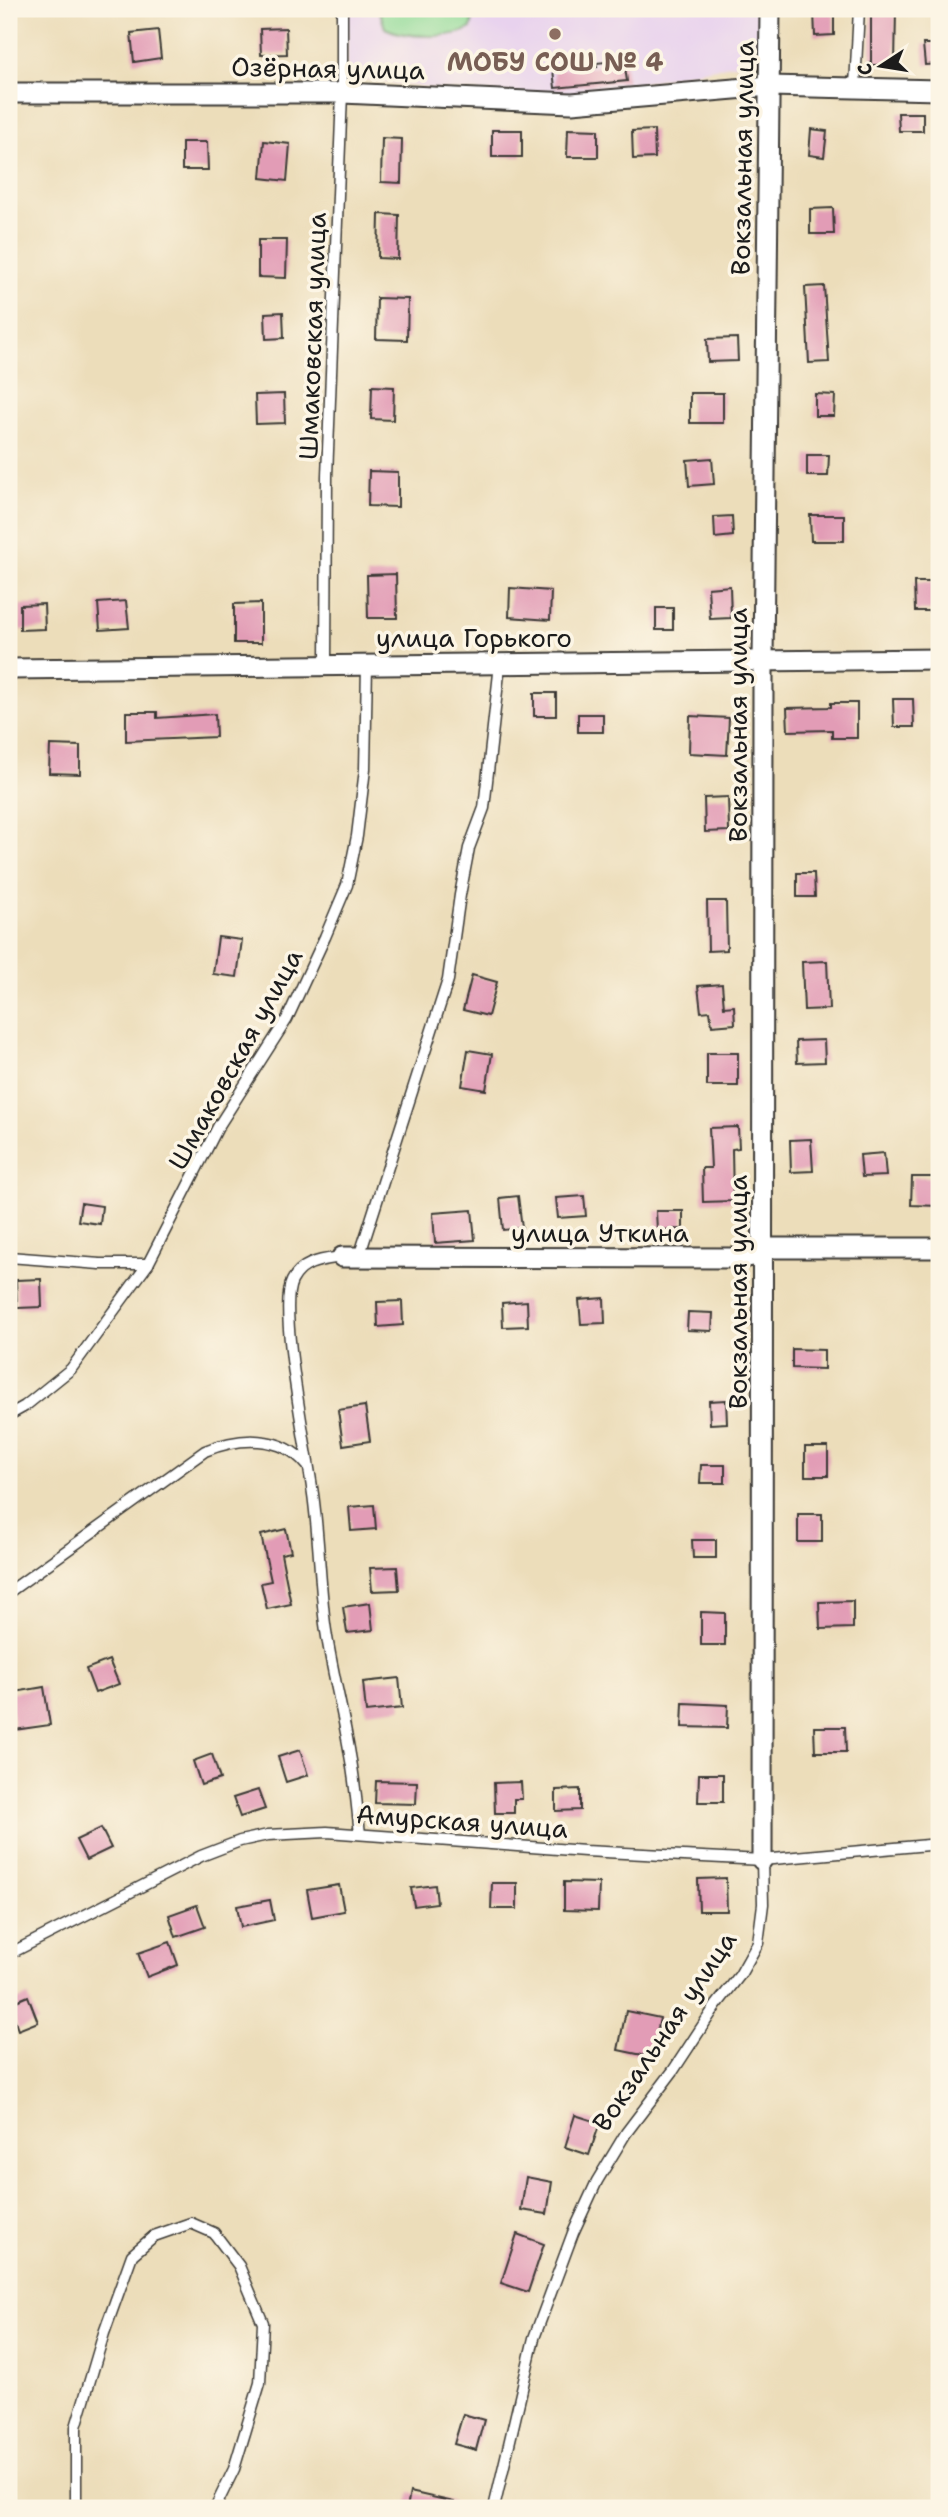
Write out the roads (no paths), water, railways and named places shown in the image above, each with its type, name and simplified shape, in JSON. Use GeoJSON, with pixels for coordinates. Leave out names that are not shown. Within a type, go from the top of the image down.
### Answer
{"type":"FeatureCollection","features":[{"type":"Feature","properties":{"kind":"street","name":"Вокзальная улица"},"geometry":{"type":"LineString","coordinates":[[762,1860],[763,660],[770,9]]}},
{"type":"Feature","properties":{"kind":"street","name":"Озёрная улица"},"geometry":{"type":"LineString","coordinates":[[9,93],[342,93],[572,103],[769,86],[939,90]]}},
{"type":"Feature","properties":{"kind":"street","name":"улица Горького"},"geometry":{"type":"LineString","coordinates":[[9,669],[939,659]]}},
{"type":"Feature","properties":{"kind":"street","name":"улица Уткина"},"geometry":{"type":"LineString","coordinates":[[351,1257],[742,1258],[752,1256],[763,1248],[939,1248]]}},
{"type":"Feature","properties":{"kind":"lane","name":"Шмаковская улица"},"geometry":{"type":"LineString","coordinates":[[326,664],[327,476],[342,93],[342,9]]}},
{"type":"Feature","properties":{"kind":"lane"},"geometry":{"type":"LineString","coordinates":[[855,86],[859,9]]}},
{"type":"Feature","properties":{"kind":"lane","name":"Шмаковская улица"},"geometry":{"type":"LineString","coordinates":[[9,1415],[25,1406],[71,1369],[148,1264],[218,1127],[286,1019],[346,885],[365,769],[367,664]]}},
{"type":"Feature","properties":{"kind":"lane"},"geometry":{"type":"LineString","coordinates":[[359,1834],[351,1756],[325,1627],[314,1500],[292,1348],[289,1290],[293,1279],[315,1261],[351,1257],[448,980],[469,848],[484,808],[500,664]]}},
{"type":"Feature","properties":{"kind":"lane"},"geometry":{"type":"LineString","coordinates":[[9,1257],[100,1264],[148,1264]]}},
{"type":"Feature","properties":{"kind":"lane"},"geometry":{"type":"LineString","coordinates":[[9,1592],[205,1451],[224,1443],[260,1441],[288,1448],[307,1465]]}},
{"type":"Feature","properties":{"kind":"lane","name":"Амурская улица"},"geometry":{"type":"LineString","coordinates":[[9,1954],[201,1856],[240,1841],[293,1832],[359,1834],[585,1852],[762,1860],[939,1844]]}},
{"type":"Feature","properties":{"kind":"lane","name":"Вокзальная улица"},"geometry":{"type":"LineString","coordinates":[[494,2508],[534,2338],[573,2233],[597,2181],[625,2133],[673,2071],[715,2007],[740,1975],[758,1943],[763,1904],[762,1860]]}},
{"type":"Feature","properties":{"kind":"lane"},"geometry":{"type":"LineString","coordinates":[[76,2508],[76,2427],[103,2333],[132,2255],[154,2236],[191,2223],[214,2233],[239,2266],[263,2323],[260,2383],[233,2469],[215,2508]]}},
{"type":"Feature","properties":{"kind":"place","name":"МОБУ СОШ № 4"},"geometry":{"type":"Point","coordinates":[555,34]}}]}
